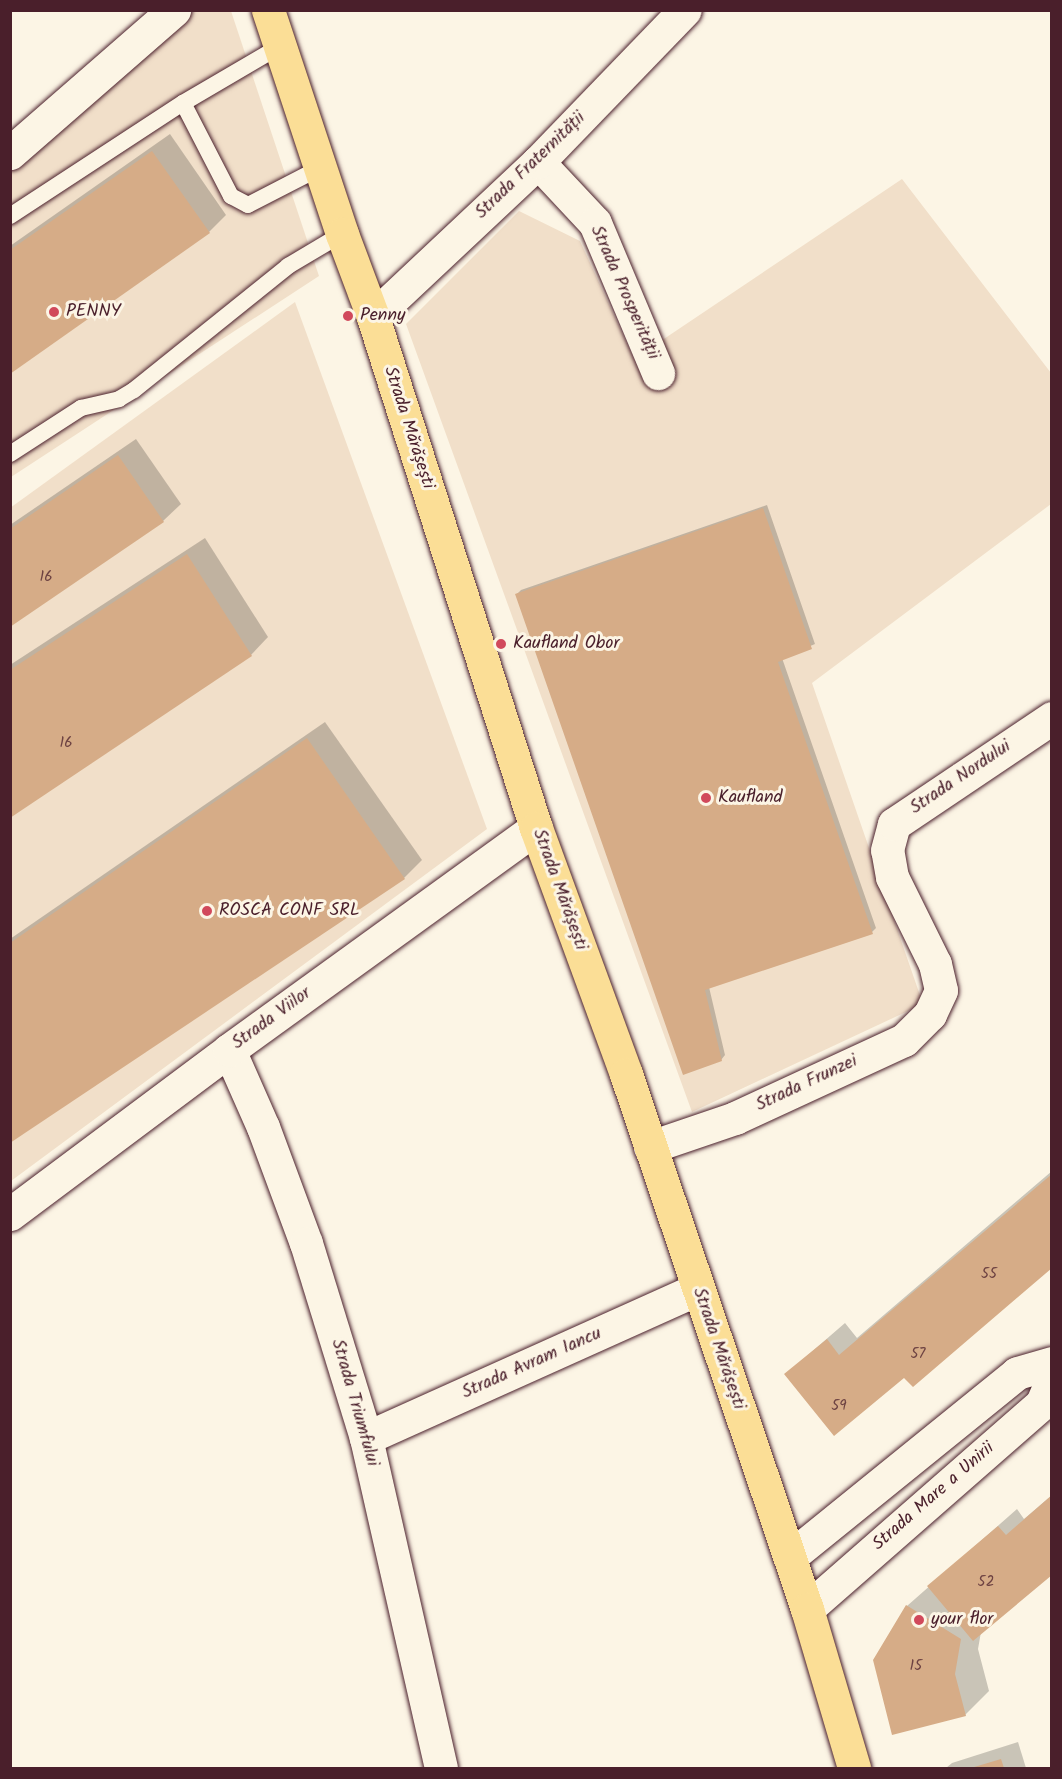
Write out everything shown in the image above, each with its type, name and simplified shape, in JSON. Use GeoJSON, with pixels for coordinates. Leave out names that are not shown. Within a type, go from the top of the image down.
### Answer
{"type":"FeatureCollection","features":[{"type":"Feature","properties":{"kind":"main road","name":"Strada Mărășești"},"geometry":{"type":"LineString","coordinates":[[268,10],[342,234],[373,317],[536,828],[626,1074],[790,1557],[854,1768]]}},
{"type":"Feature","properties":{"kind":"street"},"geometry":{"type":"LineString","coordinates":[[10,153],[174,10]]}},
{"type":"Feature","properties":{"kind":"street","name":"Strada Fraternității"},"geometry":{"type":"LineString","coordinates":[[373,317],[538,162],[685,10]]}},
{"type":"Feature","properties":{"kind":"street","name":"Strada Prosperității"},"geometry":{"type":"LineString","coordinates":[[538,162],[595,223],[658,373]]}},
{"type":"Feature","properties":{"kind":"street","name":"Strada Nordului"},"geometry":{"type":"LineString","coordinates":[[941,990],[935,964],[892,877],[887,850],[894,824],[1052,718]]}},
{"type":"Feature","properties":{"kind":"street","name":"Strada Viilor"},"geometry":{"type":"LineString","coordinates":[[10,1215],[229,1050],[536,828]]}},
{"type":"Feature","properties":{"kind":"street","name":"Strada Frunzei"},"geometry":{"type":"LineString","coordinates":[[650,1147],[735,1118],[904,1040],[930,1014],[941,990]]}},
{"type":"Feature","properties":{"kind":"street","name":"Strada Triumfului"},"geometry":{"type":"LineString","coordinates":[[229,1050],[263,1127],[306,1243],[366,1438],[441,1768]]}},
{"type":"Feature","properties":{"kind":"street","name":"Strada Avram Iancu"},"geometry":{"type":"LineString","coordinates":[[366,1438],[698,1289]]}},
{"type":"Feature","properties":{"kind":"street"},"geometry":{"type":"LineString","coordinates":[[790,1557],[1017,1373],[1052,1363]]}},
{"type":"Feature","properties":{"kind":"street","name":"Strada Mare a Unirii"},"geometry":{"type":"LineString","coordinates":[[807,1609],[1042,1403],[1052,1379]]}},
{"type":"Feature","properties":{"kind":"lane"},"geometry":{"type":"LineString","coordinates":[[10,216],[183,103],[280,46]]}},
{"type":"Feature","properties":{"kind":"lane"},"geometry":{"type":"LineString","coordinates":[[183,103],[231,196],[248,205],[320,168]]}},
{"type":"Feature","properties":{"kind":"lane"},"geometry":{"type":"LineString","coordinates":[[10,454],[81,408],[119,399],[134,390],[288,266],[342,234]]}},
{"type":"Feature","properties":{"kind":"shaded area"},"geometry":{"type":"Polygon","coordinates":[[[194,11],[231,11],[319,276],[11,477],[10,163],[194,11]]]}},
{"type":"Feature","properties":{"kind":"shaded area"},"geometry":{"type":"Polygon","coordinates":[[[902,179],[1051,373],[1051,504],[812,683],[923,1004],[692,1112],[406,324],[519,211],[580,241],[634,359],[902,179]]]}},
{"type":"Feature","properties":{"kind":"shaded area"},"geometry":{"type":"Polygon","coordinates":[[[295,302],[487,829],[11,1181],[10,508],[295,302]]]}},
{"type":"Feature","properties":{"kind":"building","name":"PENNY"},"geometry":{"type":"Polygon","coordinates":[[[152,151],[210,233],[10,374],[10,250],[152,151]]]}},
{"type":"Feature","properties":{"kind":"building"},"geometry":{"type":"Polygon","coordinates":[[[118,455],[164,522],[10,627],[10,529],[118,455]]]}},
{"type":"Feature","properties":{"kind":"building","name":"Kaufland"},"geometry":{"type":"Polygon","coordinates":[[[763,508],[812,649],[778,662],[873,934],[705,990],[722,1061],[683,1075],[515,594],[763,508]]]}},
{"type":"Feature","properties":{"kind":"building"},"geometry":{"type":"Polygon","coordinates":[[[187,554],[252,656],[10,818],[10,670],[187,554]]]}},
{"type":"Feature","properties":{"kind":"building","name":"ROSCA CONF SRL"},"geometry":{"type":"Polygon","coordinates":[[[307,738],[405,879],[10,1143],[10,943],[307,738]]]}},
{"type":"Feature","properties":{"kind":"building"},"geometry":{"type":"Polygon","coordinates":[[[1052,1174],[1052,1268],[913,1387],[904,1378],[834,1436],[784,1374],[827,1339],[839,1355],[1052,1174]]]}},
{"type":"Feature","properties":{"kind":"building"},"geometry":{"type":"Polygon","coordinates":[[[1052,1495],[1052,1575],[973,1641],[927,1586],[998,1526],[1006,1535],[1052,1495]]]}},
{"type":"Feature","properties":{"kind":"building"},"geometry":{"type":"Polygon","coordinates":[[[906,1605],[961,1639],[955,1674],[966,1716],[892,1735],[873,1660],[906,1605]]]}},
{"type":"Feature","properties":{"kind":"building"},"geometry":{"type":"Polygon","coordinates":[[[1001,1759],[1004,1768],[971,1768],[1001,1759]]]}},
{"type":"Feature","properties":{"kind":"place","name":"PENNY"},"geometry":{"type":"Point","coordinates":[54,312]}},
{"type":"Feature","properties":{"kind":"place","name":"Penny"},"geometry":{"type":"Point","coordinates":[348,316]}},
{"type":"Feature","properties":{"kind":"place","name":"Kaufland Obor"},"geometry":{"type":"Point","coordinates":[501,644]}},
{"type":"Feature","properties":{"kind":"place","name":"Kaufland"},"geometry":{"type":"Point","coordinates":[706,798]}},
{"type":"Feature","properties":{"kind":"place","name":"ROSCA CONF SRL"},"geometry":{"type":"Point","coordinates":[207,911]}},
{"type":"Feature","properties":{"kind":"place","name":"your flor"},"geometry":{"type":"Point","coordinates":[919,1620]}}]}
